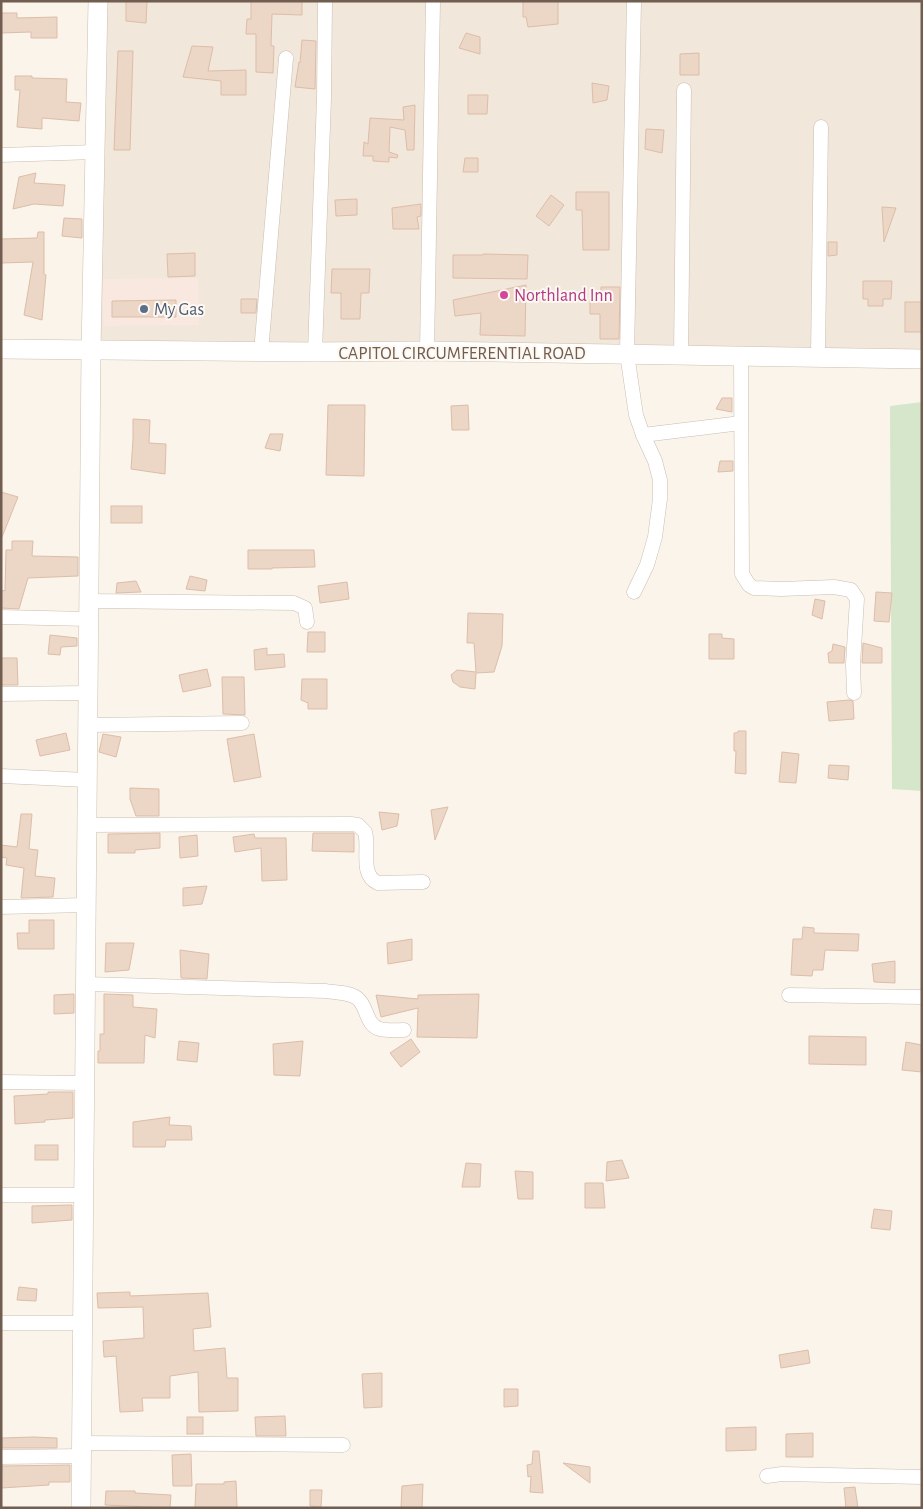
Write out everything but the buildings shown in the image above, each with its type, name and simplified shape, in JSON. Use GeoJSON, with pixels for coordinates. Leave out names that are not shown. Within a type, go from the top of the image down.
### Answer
{"type":"FeatureCollection","features":[{"type":"Feature","properties":{"kind":"street"},"geometry":{"type":"LineString","coordinates":[[81,1508],[91,350],[98,1]]}},
{"type":"Feature","properties":{"kind":"street"},"geometry":{"type":"LineString","coordinates":[[315,352],[326,1]]}},
{"type":"Feature","properties":{"kind":"street"},"geometry":{"type":"LineString","coordinates":[[427,351],[433,1]]}},
{"type":"Feature","properties":{"kind":"street"},"geometry":{"type":"LineString","coordinates":[[634,1],[627,354],[636,415],[655,460],[660,480],[660,499],[655,537],[647,565],[634,592]]}},
{"type":"Feature","properties":{"kind":"street"},"geometry":{"type":"LineString","coordinates":[[261,352],[286,58]]}},
{"type":"Feature","properties":{"kind":"street"},"geometry":{"type":"LineString","coordinates":[[681,355],[684,90]]}},
{"type":"Feature","properties":{"kind":"street"},"geometry":{"type":"LineString","coordinates":[[818,357],[821,127]]}},
{"type":"Feature","properties":{"kind":"street"},"geometry":{"type":"LineString","coordinates":[[1,155],[96,152]]}},
{"type":"Feature","properties":{"kind":"street","name":"CAPITOL CIRCUMFERENTIAL ROAD"},"geometry":{"type":"LineString","coordinates":[[1,349],[261,352],[427,351],[922,359]]}},
{"type":"Feature","properties":{"kind":"street"},"geometry":{"type":"LineString","coordinates":[[741,356],[742,574],[749,585],[754,588],[834,587],[851,590],[855,595],[857,605],[852,664],[854,693]]}},
{"type":"Feature","properties":{"kind":"street"},"geometry":{"type":"LineString","coordinates":[[643,434],[741,423]]}},
{"type":"Feature","properties":{"kind":"street"},"geometry":{"type":"LineString","coordinates":[[1,617],[89,610],[294,603],[305,608],[307,622]]}},
{"type":"Feature","properties":{"kind":"street"},"geometry":{"type":"LineString","coordinates":[[1,694],[88,693]]}},
{"type":"Feature","properties":{"kind":"street"},"geometry":{"type":"LineString","coordinates":[[88,725],[242,723]]}},
{"type":"Feature","properties":{"kind":"street"},"geometry":{"type":"LineString","coordinates":[[1,776],[87,780]]}},
{"type":"Feature","properties":{"kind":"street"},"geometry":{"type":"LineString","coordinates":[[87,825],[358,825],[365,832],[368,873],[373,881],[378,883],[423,882]]}},
{"type":"Feature","properties":{"kind":"street"},"geometry":{"type":"LineString","coordinates":[[1,907],[86,905]]}},
{"type":"Feature","properties":{"kind":"street"},"geometry":{"type":"LineString","coordinates":[[86,984],[326,991],[347,994],[358,999],[363,1004],[369,1021],[374,1027],[381,1030],[404,1030]]}},
{"type":"Feature","properties":{"kind":"street"},"geometry":{"type":"LineString","coordinates":[[789,995],[922,997]]}},
{"type":"Feature","properties":{"kind":"street"},"geometry":{"type":"LineString","coordinates":[[1,1082],[85,1083]]}},
{"type":"Feature","properties":{"kind":"street"},"geometry":{"type":"LineString","coordinates":[[1,1195],[84,1195]]}},
{"type":"Feature","properties":{"kind":"street"},"geometry":{"type":"LineString","coordinates":[[1,1323],[83,1323]]}},
{"type":"Feature","properties":{"kind":"street"},"geometry":{"type":"LineString","coordinates":[[1,1457],[82,1450],[343,1446]]}},
{"type":"Feature","properties":{"kind":"street"},"geometry":{"type":"LineString","coordinates":[[767,1476],[782,1474],[922,1477]]}},
{"type":"Feature","properties":{"kind":"shaded area"},"geometry":{"type":"Polygon","coordinates":[[[92,1],[922,1],[922,355],[90,354],[92,1]]]}},
{"type":"Feature","properties":{"kind":"shaded area"},"geometry":{"type":"Polygon","coordinates":[[[198,278],[199,325],[103,326],[103,279],[198,278]]]}},
{"type":"Feature","properties":{"kind":"green space"},"geometry":{"type":"Polygon","coordinates":[[[922,402],[922,791],[892,789],[890,406],[922,402]]]}},
{"type":"Feature","properties":{"kind":"place","name":"Northland Inn"},"geometry":{"type":"Point","coordinates":[504,295]}},
{"type":"Feature","properties":{"kind":"place","name":"My Gas"},"geometry":{"type":"Point","coordinates":[144,309]}}]}
